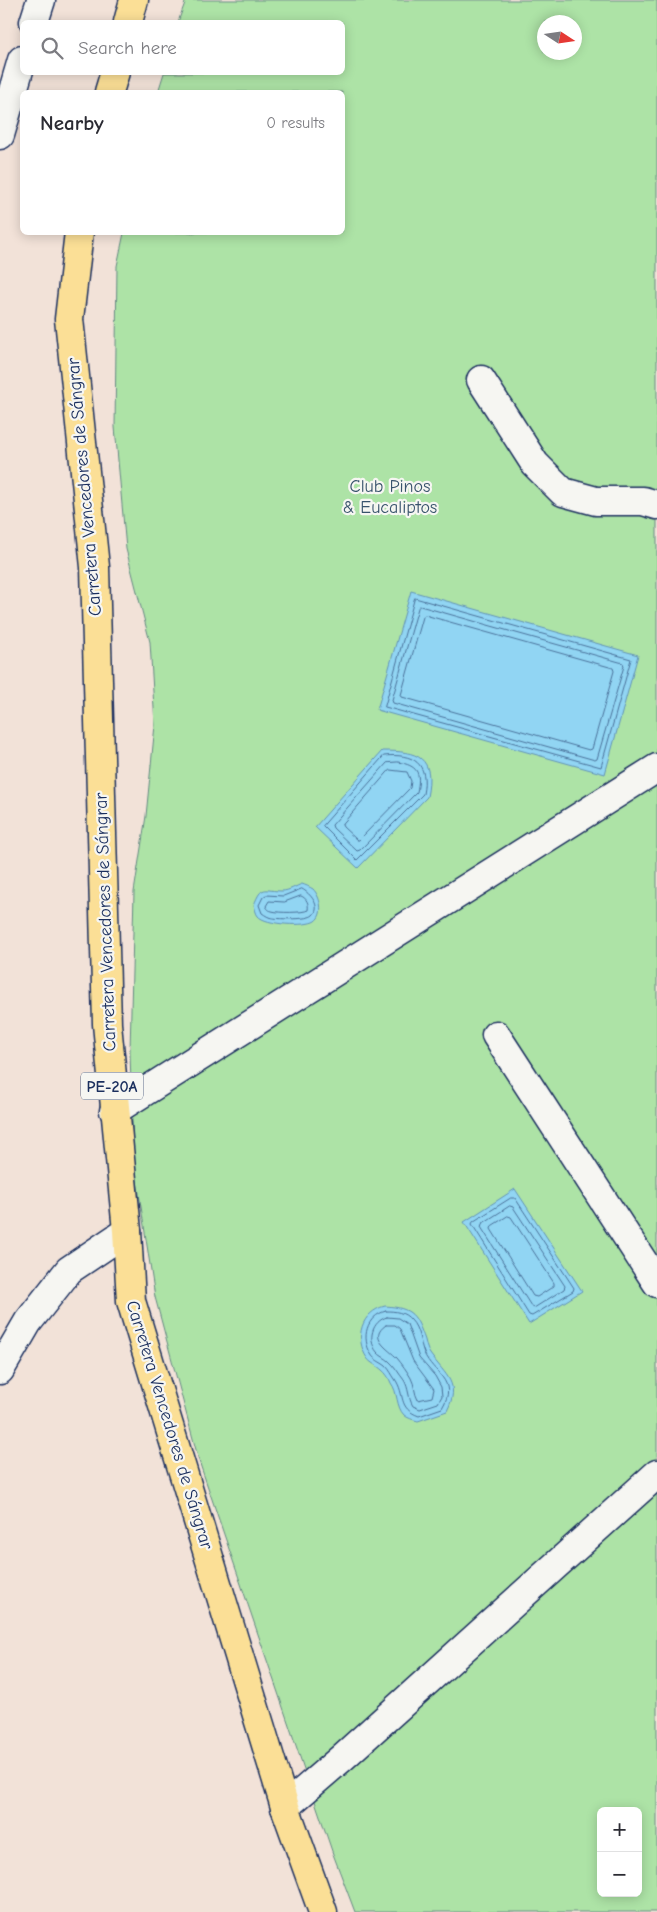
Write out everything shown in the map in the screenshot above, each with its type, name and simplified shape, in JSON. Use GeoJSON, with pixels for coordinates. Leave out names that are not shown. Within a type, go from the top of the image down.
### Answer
{"type":"FeatureCollection","features":[{"type":"Feature","properties":{"kind":"highway"},"geometry":{"type":"LineString","coordinates":[[129,20],[134,0]]}},
{"type":"Feature","properties":{"kind":"highway"},"geometry":{"type":"LineString","coordinates":[[110,90],[113,75]]}},
{"type":"Feature","properties":{"kind":"highway","name":"Carretera Vencedores de Sángrar"},"geometry":{"type":"LineString","coordinates":[[79,235],[69,319],[95,567],[106,1014],[131,1301],[285,1807],[323,1912]]}},
{"type":"Feature","properties":{"kind":"lane"},"geometry":{"type":"LineString","coordinates":[[35,20],[41,0]]}},
{"type":"Feature","properties":{"kind":"lane"},"geometry":{"type":"LineString","coordinates":[[0,135],[20,67]]}},
{"type":"Feature","properties":{"kind":"lane"},"geometry":{"type":"LineString","coordinates":[[481,380],[535,464],[563,492],[596,501],[643,501],[657,505]]}},
{"type":"Feature","properties":{"kind":"lane"},"geometry":{"type":"LineString","coordinates":[[114,1111],[657,768]]}},
{"type":"Feature","properties":{"kind":"lane"},"geometry":{"type":"LineString","coordinates":[[496,1035],[657,1283]]}},
{"type":"Feature","properties":{"kind":"lane"},"geometry":{"type":"LineString","coordinates":[[0,1370],[28,1322],[69,1270],[126,1231]]}},
{"type":"Feature","properties":{"kind":"lane"},"geometry":{"type":"LineString","coordinates":[[285,1807],[657,1474]]}},
{"type":"Feature","properties":{"kind":"green space","name":"Club Pinos & Eucaliptos"},"geometry":{"type":"Polygon","coordinates":[[[186,0],[657,0],[657,1912],[355,1912],[333,1854],[199,1461],[155,1297],[133,1155],[130,1051],[134,892],[146,816],[155,725],[150,642],[126,549],[115,427],[117,266],[124,235],[345,235],[345,90],[159,90],[163,75],[345,75],[345,20],[179,20],[186,0]]]}},
{"type":"Feature","properties":{"kind":"water"},"geometry":{"type":"Polygon","coordinates":[[[411,591],[638,655],[605,774],[377,710],[411,591]]]}},
{"type":"Feature","properties":{"kind":"water"},"geometry":{"type":"Polygon","coordinates":[[[382,751],[406,753],[421,759],[429,773],[427,797],[358,868],[315,827],[382,751]]]}},
{"type":"Feature","properties":{"kind":"water"},"geometry":{"type":"Polygon","coordinates":[[[302,884],[313,889],[318,896],[321,910],[315,921],[303,924],[286,924],[262,919],[257,915],[254,905],[262,891],[285,891],[302,884]]]}},
{"type":"Feature","properties":{"kind":"water"},"geometry":{"type":"Polygon","coordinates":[[[515,1189],[582,1291],[529,1324],[464,1222],[515,1189]]]}},
{"type":"Feature","properties":{"kind":"water"},"geometry":{"type":"Polygon","coordinates":[[[385,1306],[408,1311],[416,1319],[422,1331],[427,1349],[450,1380],[452,1393],[447,1411],[418,1421],[405,1416],[401,1412],[395,1391],[387,1376],[367,1358],[361,1342],[362,1327],[370,1314],[385,1306]]]}}]}
